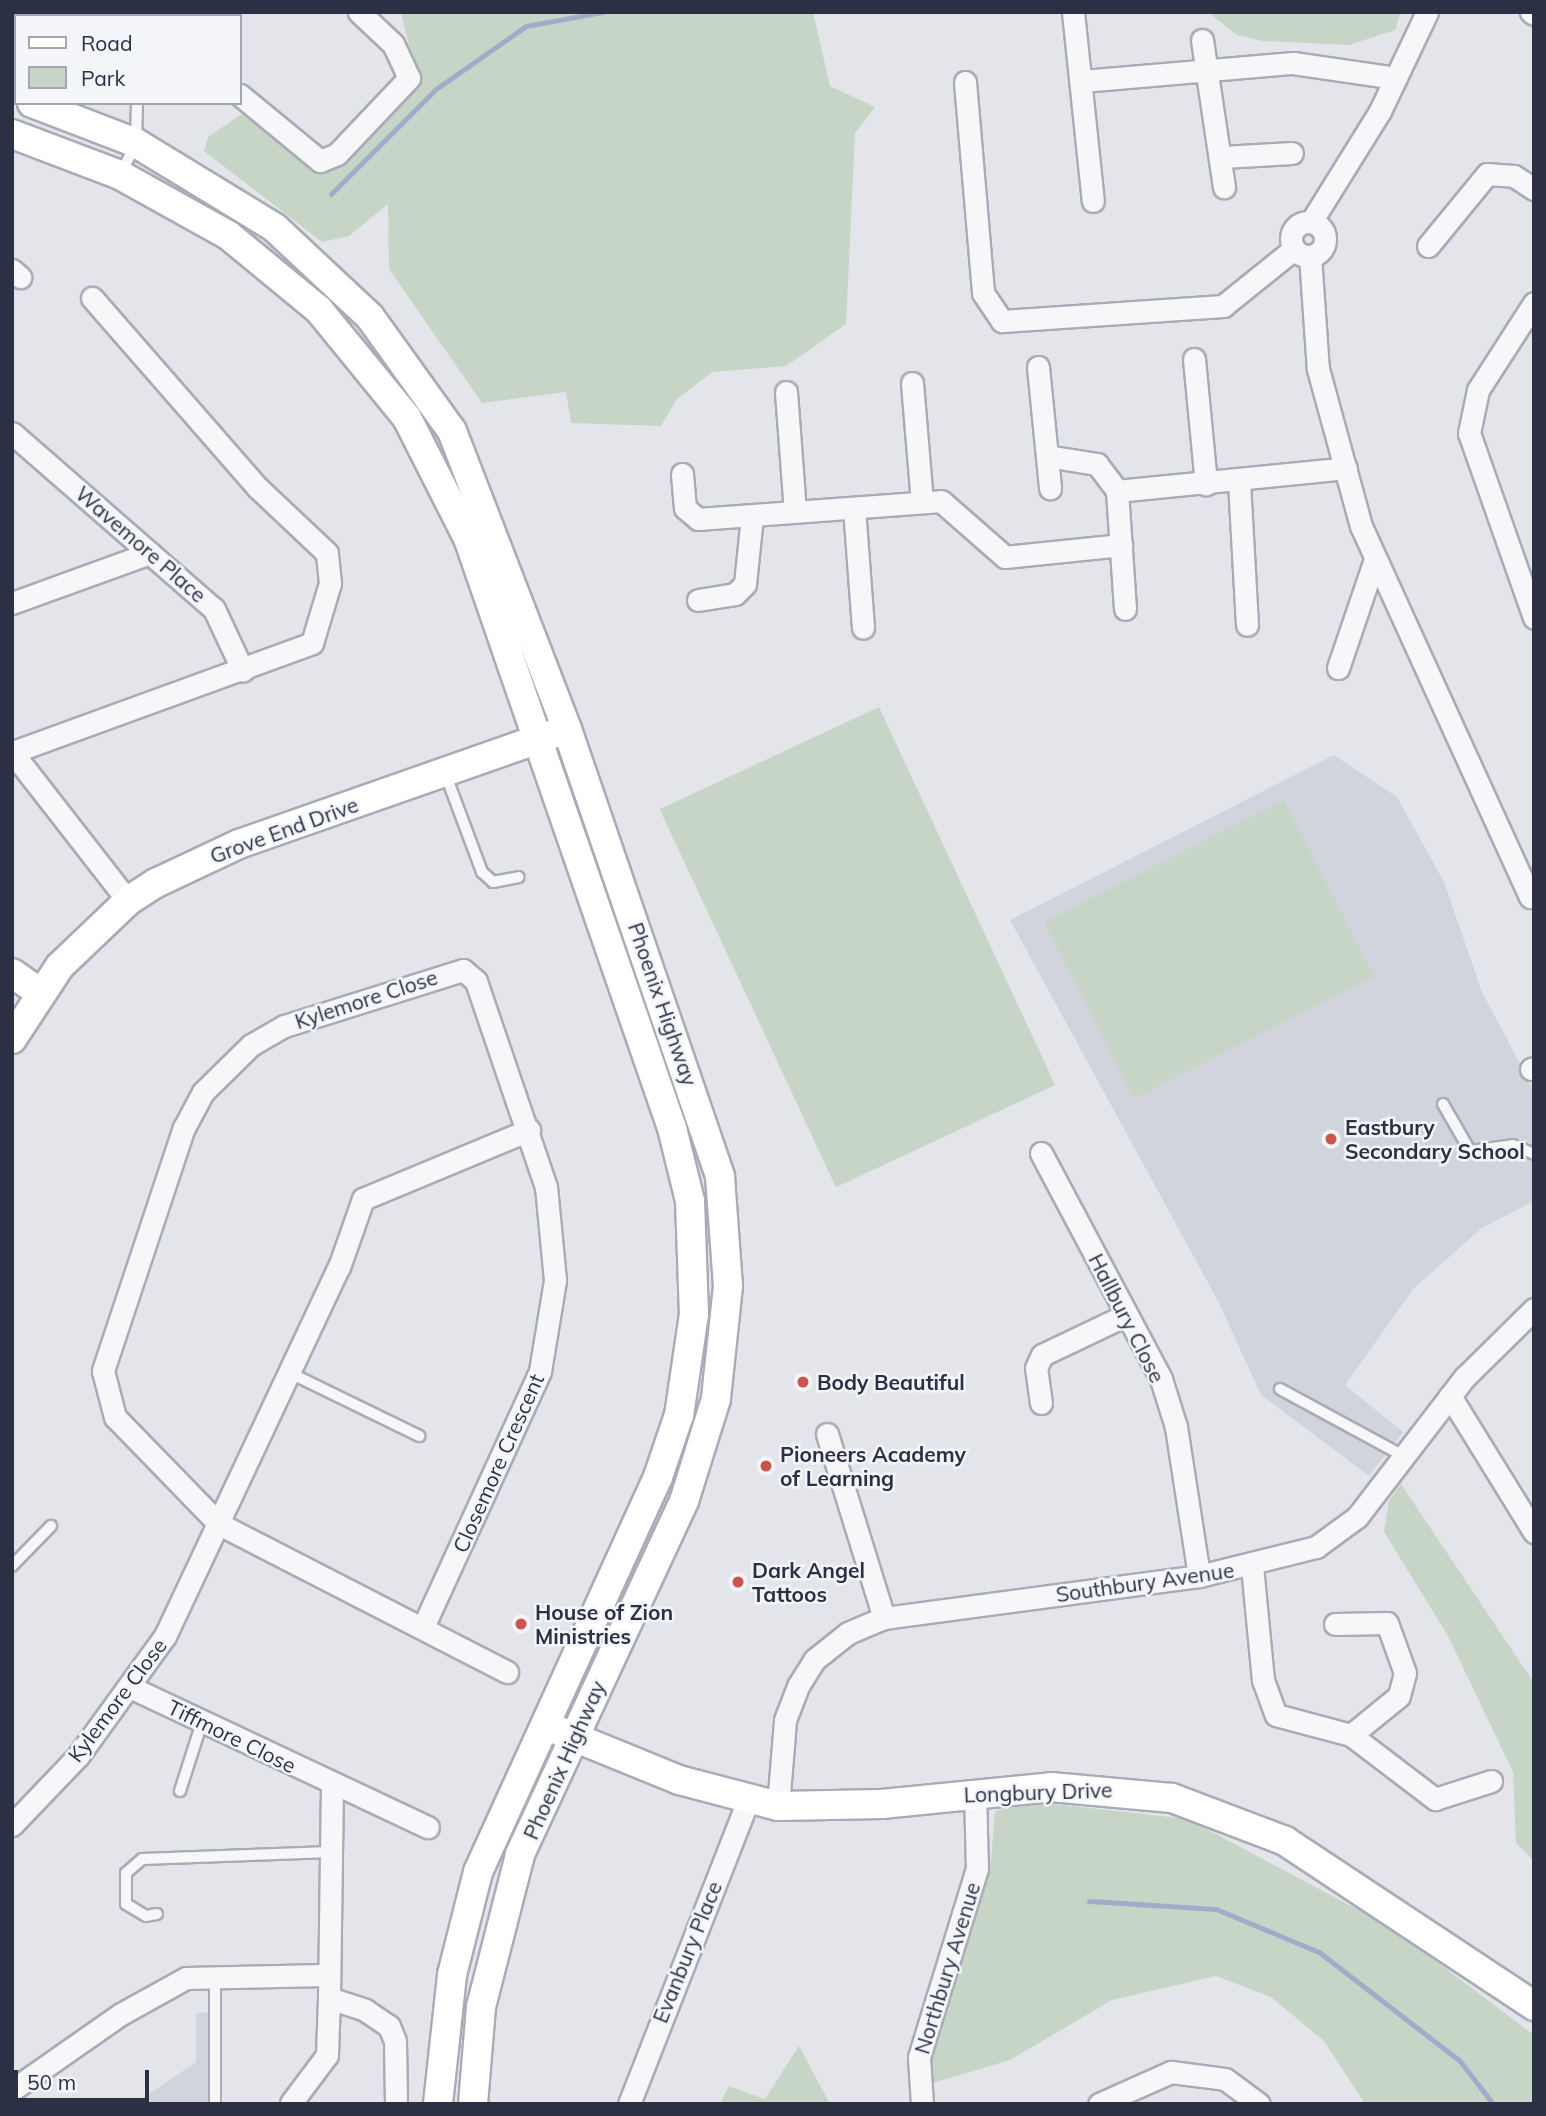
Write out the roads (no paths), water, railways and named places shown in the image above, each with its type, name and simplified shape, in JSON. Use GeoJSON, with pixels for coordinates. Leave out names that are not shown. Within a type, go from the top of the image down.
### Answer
{"type":"FeatureCollection","features":[{"type":"Feature","properties":{"kind":"main road","name":"Phoenix Highway"},"geometry":{"type":"LineString","coordinates":[[44,106],[136,143],[275,228],[370,317],[413,370],[472,475],[567,729],[720,1177],[728,1286],[716,1399],[701,1453],[520,1855],[493,1950],[473,2104]]}},
{"type":"Feature","properties":{"kind":"main road","name":"Phoenix Highway"},"geometry":{"type":"LineString","coordinates":[[12,134],[120,175],[228,235],[320,310],[407,418],[468,538],[534,742],[672,1128],[690,1201],[695,1261],[679,1415],[658,1477],[542,1723],[478,1872],[453,1975],[438,2104]]}},
{"type":"Feature","properties":{"kind":"main road","name":"Grove End Drive"},"geometry":{"type":"LineString","coordinates":[[12,1039],[39,992],[128,901],[213,855],[567,729]]}},
{"type":"Feature","properties":{"kind":"main road"},"geometry":{"type":"LineString","coordinates":[[12,973],[39,992]]}},
{"type":"Feature","properties":{"kind":"main road","name":"Longbury Drive"},"geometry":{"type":"LineString","coordinates":[[542,1723],[574,1739],[748,1801],[778,1805],[882,1804],[975,1791],[1127,1790],[1249,1824],[1329,1867],[1534,2006]]}},
{"type":"Feature","properties":{"kind":"street"},"geometry":{"type":"LineString","coordinates":[[242,97],[320,162],[337,154],[409,78],[393,44],[359,12]]}},
{"type":"Feature","properties":{"kind":"street"},"geometry":{"type":"LineString","coordinates":[[1073,12],[1093,201]]}},
{"type":"Feature","properties":{"kind":"street"},"geometry":{"type":"LineString","coordinates":[[1427,12],[1396,78],[1311,222],[1292,233],[1302,252],[1314,344],[1374,562],[1530,898]]}},
{"type":"Feature","properties":{"kind":"street"},"geometry":{"type":"LineString","coordinates":[[1202,40],[1211,70],[1224,187]]}},
{"type":"Feature","properties":{"kind":"street"},"geometry":{"type":"LineString","coordinates":[[1082,81],[1319,63],[1396,78]]}},
{"type":"Feature","properties":{"kind":"street"},"geometry":{"type":"LineString","coordinates":[[965,82],[983,293],[1002,321],[1223,306],[1302,252]]}},
{"type":"Feature","properties":{"kind":"street"},"geometry":{"type":"LineString","coordinates":[[1222,157],[1292,153]]}},
{"type":"Feature","properties":{"kind":"street"},"geometry":{"type":"LineString","coordinates":[[1428,246],[1487,174],[1514,176],[1534,189]]}},
{"type":"Feature","properties":{"kind":"street"},"geometry":{"type":"LineString","coordinates":[[92,298],[257,487],[327,553],[330,583],[313,643],[243,671],[13,752],[128,901]]}},
{"type":"Feature","properties":{"kind":"street"},"geometry":{"type":"LineString","coordinates":[[1534,303],[1478,390],[1469,433],[1534,618]]}},
{"type":"Feature","properties":{"kind":"street"},"geometry":{"type":"LineString","coordinates":[[1194,359],[1206,484]]}},
{"type":"Feature","properties":{"kind":"street"},"geometry":{"type":"LineString","coordinates":[[1038,367],[1050,488]]}},
{"type":"Feature","properties":{"kind":"street"},"geometry":{"type":"LineString","coordinates":[[912,383],[922,500]]}},
{"type":"Feature","properties":{"kind":"street"},"geometry":{"type":"LineString","coordinates":[[786,392],[795,512]]}},
{"type":"Feature","properties":{"kind":"street","name":"Wavemore Place"},"geometry":{"type":"LineString","coordinates":[[14,434],[214,609],[243,671]]}},
{"type":"Feature","properties":{"kind":"street"},"geometry":{"type":"LineString","coordinates":[[1047,456],[1097,464],[1117,491],[1125,609]]}},
{"type":"Feature","properties":{"kind":"street"},"geometry":{"type":"LineString","coordinates":[[1117,491],[1239,482],[1346,468]]}},
{"type":"Feature","properties":{"kind":"street"},"geometry":{"type":"LineString","coordinates":[[682,474],[691,516],[752,516],[922,500],[954,505],[1005,556],[1121,545]]}},
{"type":"Feature","properties":{"kind":"street"},"geometry":{"type":"LineString","coordinates":[[1239,482],[1247,625]]}},
{"type":"Feature","properties":{"kind":"street"},"geometry":{"type":"LineString","coordinates":[[854,508],[863,628]]}},
{"type":"Feature","properties":{"kind":"street"},"geometry":{"type":"LineString","coordinates":[[698,600],[735,594],[746,584],[752,516]]}},
{"type":"Feature","properties":{"kind":"street"},"geometry":{"type":"LineString","coordinates":[[12,603],[150,553]]}},
{"type":"Feature","properties":{"kind":"street"},"geometry":{"type":"LineString","coordinates":[[1338,668],[1374,562]]}},
{"type":"Feature","properties":{"kind":"street","name":"Kylemore Close"},"geometry":{"type":"LineString","coordinates":[[12,1825],[132,1688],[165,1636],[219,1524],[290,1373],[363,1199],[529,1130],[476,981],[463,970],[284,1026],[251,1045],[203,1092],[184,1127],[103,1371],[115,1417],[219,1524]]}},
{"type":"Feature","properties":{"kind":"street","name":"Closemore Crescent"},"geometry":{"type":"LineString","coordinates":[[423,1627],[498,1474],[549,1337],[554,1221],[529,1130]]}},
{"type":"Feature","properties":{"kind":"street","name":"Hallbury Close"},"geometry":{"type":"LineString","coordinates":[[1041,1153],[1169,1402],[1199,1576]]}},
{"type":"Feature","properties":{"kind":"street","name":"Southbury Avenue"},"geometry":{"type":"LineString","coordinates":[[778,1805],[785,1720],[797,1686],[833,1643],[884,1618],[1199,1576],[1291,1557],[1338,1534],[1405,1457],[1450,1396],[1534,1309]]}},
{"type":"Feature","properties":{"kind":"street"},"geometry":{"type":"LineString","coordinates":[[1041,1403],[1036,1368],[1042,1355],[1126,1315]]}},
{"type":"Feature","properties":{"kind":"street"},"geometry":{"type":"LineString","coordinates":[[1450,1396],[1534,1532]]}},
{"type":"Feature","properties":{"kind":"street"},"geometry":{"type":"LineString","coordinates":[[827,1434],[884,1618]]}},
{"type":"Feature","properties":{"kind":"street"},"geometry":{"type":"LineString","coordinates":[[219,1524],[506,1672]]}},
{"type":"Feature","properties":{"kind":"street"},"geometry":{"type":"LineString","coordinates":[[1252,1566],[1271,1708],[1287,1721],[1351,1735],[1436,1799],[1491,1782]]}},
{"type":"Feature","properties":{"kind":"street"},"geometry":{"type":"LineString","coordinates":[[1335,1624],[1387,1623],[1405,1673],[1399,1696],[1351,1735]]}},
{"type":"Feature","properties":{"kind":"street","name":"Tiffmore Close"},"geometry":{"type":"LineString","coordinates":[[132,1688],[428,1827]]}},
{"type":"Feature","properties":{"kind":"street"},"geometry":{"type":"LineString","coordinates":[[291,2103],[327,2055],[329,1998],[325,1975],[332,1784]]}},
{"type":"Feature","properties":{"kind":"street","name":"Northbury Avenue"},"geometry":{"type":"LineString","coordinates":[[922,2104],[919,2057],[977,1869],[975,1791]]}},
{"type":"Feature","properties":{"kind":"street","name":"Evanbury Place"},"geometry":{"type":"LineString","coordinates":[[629,2104],[748,1801]]}},
{"type":"Feature","properties":{"kind":"street"},"geometry":{"type":"LineString","coordinates":[[12,2090],[168,1985],[215,1973],[325,1975]]}},
{"type":"Feature","properties":{"kind":"street"},"geometry":{"type":"LineString","coordinates":[[329,1998],[372,2013],[389,2026],[395,2042],[396,2104]]}},
{"type":"Feature","properties":{"kind":"street"},"geometry":{"type":"LineString","coordinates":[[1099,2104],[1171,2072],[1225,2080],[1259,2104]]}},
{"type":"Feature","properties":{"kind":"lane"},"geometry":{"type":"LineString","coordinates":[[120,175],[136,143],[137,105]]}},
{"type":"Feature","properties":{"kind":"lane"},"geometry":{"type":"LineString","coordinates":[[444,773],[482,872],[493,882],[519,877]]}},
{"type":"Feature","properties":{"kind":"lane"},"geometry":{"type":"LineString","coordinates":[[1443,1104],[1470,1151],[1513,1146],[1534,1154]]}},
{"type":"Feature","properties":{"kind":"lane"},"geometry":{"type":"LineString","coordinates":[[290,1373],[419,1436]]}},
{"type":"Feature","properties":{"kind":"lane"},"geometry":{"type":"LineString","coordinates":[[1280,1389],[1405,1457]]}},
{"type":"Feature","properties":{"kind":"lane"},"geometry":{"type":"LineString","coordinates":[[12,1566],[51,1526]]}},
{"type":"Feature","properties":{"kind":"lane"},"geometry":{"type":"LineString","coordinates":[[180,1791],[202,1722]]}},
{"type":"Feature","properties":{"kind":"lane"},"geometry":{"type":"LineString","coordinates":[[157,1914],[146,1916],[126,1904],[126,1873],[142,1859],[330,1852]]}},
{"type":"Feature","properties":{"kind":"lane"},"geometry":{"type":"LineString","coordinates":[[215,1973],[215,2104]]}},
{"type":"Feature","properties":{"kind":"waterway"},"geometry":{"type":"LineString","coordinates":[[331,194],[436,89],[526,26],[602,12]]}},
{"type":"Feature","properties":{"kind":"waterway"},"geometry":{"type":"LineString","coordinates":[[1089,1901],[1216,1909],[1319,1952],[1460,2061],[1493,2104]]}},
{"type":"Feature","properties":{"kind":"place","name":"Eastbury Secondary School"},"geometry":{"type":"Point","coordinates":[1331,1139]}},
{"type":"Feature","properties":{"kind":"place","name":"Body Beautiful"},"geometry":{"type":"Point","coordinates":[803,1382]}},
{"type":"Feature","properties":{"kind":"place","name":"Pioneers Academy of Learning"},"geometry":{"type":"Point","coordinates":[766,1466]}},
{"type":"Feature","properties":{"kind":"place","name":"Dark Angel Tattoos"},"geometry":{"type":"Point","coordinates":[738,1582]}},
{"type":"Feature","properties":{"kind":"place","name":"House of Zion Ministries"},"geometry":{"type":"Point","coordinates":[521,1624]}}]}
